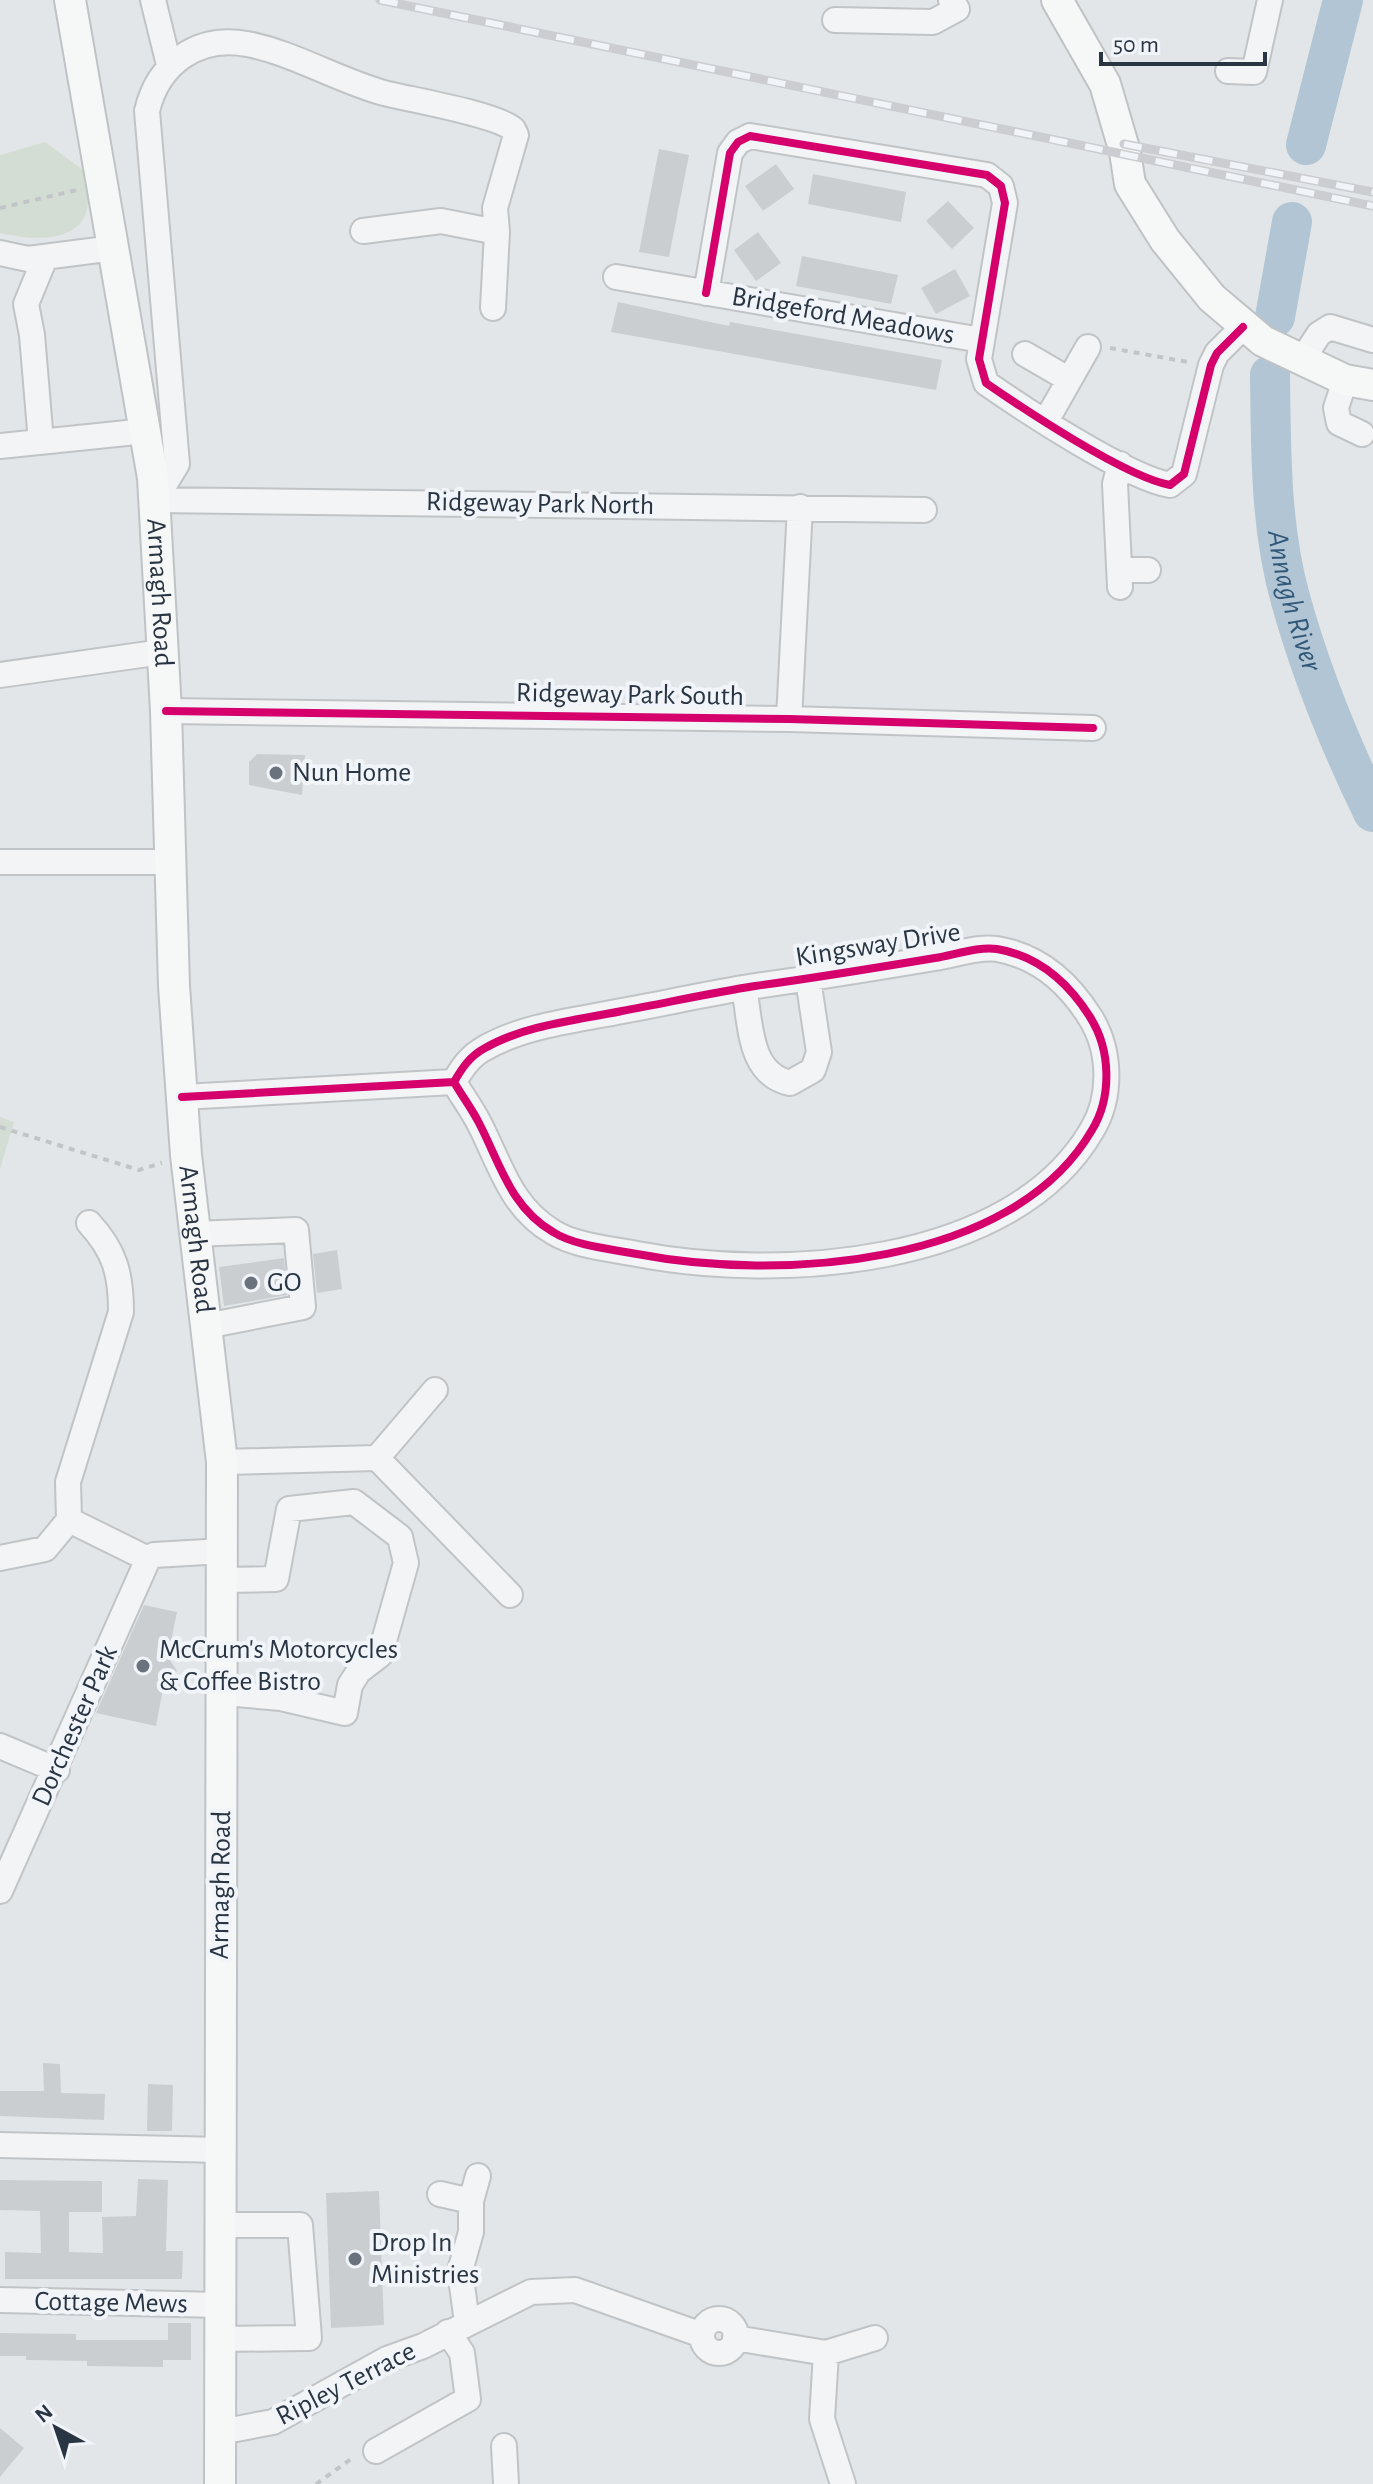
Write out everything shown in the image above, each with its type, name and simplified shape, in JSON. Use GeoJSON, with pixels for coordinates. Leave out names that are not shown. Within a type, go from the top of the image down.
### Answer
{"type":"FeatureCollection","features":[{"type":"Feature","properties":{"kind":"main road","name":"Armagh Road"},"geometry":{"type":"LineString","coordinates":[[70,0],[146,431],[155,500],[186,1155],[222,1462],[224,1693],[219,2007],[223,2225],[220,2484]]}},
{"type":"Feature","properties":{"kind":"main road"},"geometry":{"type":"LineString","coordinates":[[1057,0],[1105,84],[1125,152],[1130,184],[1165,240],[1212,298],[1253,334],[1302,360],[1359,382]]}},
{"type":"Feature","properties":{"kind":"street"},"geometry":{"type":"LineString","coordinates":[[153,0],[169,65]]}},
{"type":"Feature","properties":{"kind":"street"},"geometry":{"type":"LineString","coordinates":[[835,20],[933,22],[957,9],[951,0]]}},
{"type":"Feature","properties":{"kind":"street"},"geometry":{"type":"LineString","coordinates":[[1228,71],[1254,72],[1270,0]]}},
{"type":"Feature","properties":{"kind":"street"},"geometry":{"type":"LineString","coordinates":[[155,500],[177,464],[147,111],[153,87],[169,65],[189,52],[212,44],[246,44],[380,92],[509,125],[516,135],[495,208],[497,232],[493,308]]}},
{"type":"Feature","properties":{"kind":"street","name":"Bridgeford Meadows"},"geometry":{"type":"LineString","coordinates":[[706,293],[730,153],[738,142],[750,136],[987,175],[1001,186],[1005,203],[979,359],[986,383],[1153,482],[1170,485],[1184,474],[1211,365],[1217,353],[1253,334]]}},
{"type":"Feature","properties":{"kind":"street"},"geometry":{"type":"LineString","coordinates":[[363,231],[441,221],[497,232]]}},
{"type":"Feature","properties":{"kind":"street"},"geometry":{"type":"LineString","coordinates":[[0,253],[28,259],[114,248]]}},
{"type":"Feature","properties":{"kind":"street"},"geometry":{"type":"LineString","coordinates":[[41,442],[32,335],[26,304],[45,258]]}},
{"type":"Feature","properties":{"kind":"street","name":"Bridgeford Meadows"},"geometry":{"type":"LineString","coordinates":[[616,277],[981,340]]}},
{"type":"Feature","properties":{"kind":"street"},"geometry":{"type":"LineString","coordinates":[[1302,360],[1319,334],[1330,327],[1373,340]]}},
{"type":"Feature","properties":{"kind":"street"},"geometry":{"type":"LineString","coordinates":[[1046,421],[1088,347]]}},
{"type":"Feature","properties":{"kind":"street"},"geometry":{"type":"LineString","coordinates":[[1025,354],[1068,379]]}},
{"type":"Feature","properties":{"kind":"street"},"geometry":{"type":"LineString","coordinates":[[1359,382],[1336,408],[1339,423],[1362,434]]}},
{"type":"Feature","properties":{"kind":"street"},"geometry":{"type":"LineString","coordinates":[[0,446],[146,431]]}},
{"type":"Feature","properties":{"kind":"street"},"geometry":{"type":"LineString","coordinates":[[1120,464],[1115,484],[1120,578],[1148,570]]}},
{"type":"Feature","properties":{"kind":"street","name":"Ridgeway Park North"},"geometry":{"type":"LineString","coordinates":[[155,500],[924,510]]}},
{"type":"Feature","properties":{"kind":"street"},"geometry":{"type":"LineString","coordinates":[[789,719],[800,507]]}},
{"type":"Feature","properties":{"kind":"street"},"geometry":{"type":"LineString","coordinates":[[0,675],[162,652]]}},
{"type":"Feature","properties":{"kind":"street","name":"Ridgeway Park South"},"geometry":{"type":"LineString","coordinates":[[166,711],[789,719],[1093,728]]}},
{"type":"Feature","properties":{"kind":"street"},"geometry":{"type":"LineString","coordinates":[[0,862],[170,862]]}},
{"type":"Feature","properties":{"kind":"street","name":"Kingsway Drive"},"geometry":{"type":"LineString","coordinates":[[994,948],[1039,962],[1072,990],[1093,1022],[1108,1083],[1099,1118],[1079,1154],[1026,1201],[979,1227],[884,1253],[837,1261],[769,1268],[694,1265],[603,1248],[554,1234],[518,1203],[497,1166],[480,1123],[454,1082],[465,1063],[486,1047],[546,1026],[744,988],[808,979],[994,948]]}},
{"type":"Feature","properties":{"kind":"street"},"geometry":{"type":"LineString","coordinates":[[744,988],[757,1057],[765,1072],[790,1083],[813,1070],[819,1052],[808,979]]}},
{"type":"Feature","properties":{"kind":"street"},"geometry":{"type":"LineString","coordinates":[[182,1097],[454,1082]]}},
{"type":"Feature","properties":{"kind":"street"},"geometry":{"type":"LineString","coordinates":[[0,1558],[45,1549],[69,1520],[68,1482],[121,1312],[121,1283],[108,1243],[89,1223]]}},
{"type":"Feature","properties":{"kind":"street"},"geometry":{"type":"LineString","coordinates":[[194,1234],[296,1230],[303,1307],[206,1326]]}},
{"type":"Feature","properties":{"kind":"street"},"geometry":{"type":"LineString","coordinates":[[377,1458],[435,1390]]}},
{"type":"Feature","properties":{"kind":"street"},"geometry":{"type":"LineString","coordinates":[[222,1462],[377,1458],[510,1595]]}},
{"type":"Feature","properties":{"kind":"street"},"geometry":{"type":"LineString","coordinates":[[69,1520],[148,1559],[154,1555],[223,1565],[276,1579],[289,1509],[354,1502],[400,1537],[406,1563],[380,1655],[359,1671],[350,1685],[345,1713],[281,1698],[224,1693]]}},
{"type":"Feature","properties":{"kind":"street","name":"Dorchester Park"},"geometry":{"type":"LineString","coordinates":[[0,1891],[57,1770],[148,1559]]}},
{"type":"Feature","properties":{"kind":"street"},"geometry":{"type":"LineString","coordinates":[[0,1746],[57,1770]]}},
{"type":"Feature","properties":{"kind":"street"},"geometry":{"type":"LineString","coordinates":[[0,2145],[222,2150]]}},
{"type":"Feature","properties":{"kind":"street"},"geometry":{"type":"LineString","coordinates":[[376,2451],[468,2399],[458,2327],[460,2271],[471,2232],[471,2201],[478,2176]]}},
{"type":"Feature","properties":{"kind":"street"},"geometry":{"type":"LineString","coordinates":[[440,2194],[471,2201]]}},
{"type":"Feature","properties":{"kind":"street"},"geometry":{"type":"LineString","coordinates":[[221,2339],[309,2338],[300,2225],[223,2225]]}},
{"type":"Feature","properties":{"kind":"street","name":"Ripley Terrace"},"geometry":{"type":"LineString","coordinates":[[220,2432],[273,2422],[387,2359],[531,2292],[575,2290],[702,2335],[707,2349],[717,2353],[731,2348],[735,2338],[826,2353]]}},
{"type":"Feature","properties":{"kind":"street","name":"Cottage Mews"},"geometry":{"type":"LineString","coordinates":[[0,2300],[221,2305]]}},
{"type":"Feature","properties":{"kind":"street"},"geometry":{"type":"LineString","coordinates":[[843,2484],[822,2419],[826,2353],[875,2338]]}},
{"type":"Feature","properties":{"kind":"street"},"geometry":{"type":"LineString","coordinates":[[504,2446],[506,2484]]}},
{"type":"Feature","properties":{"kind":"path"},"geometry":{"type":"LineString","coordinates":[[0,208],[103,185]]}},
{"type":"Feature","properties":{"kind":"path"},"geometry":{"type":"LineString","coordinates":[[1088,347],[1127,348],[1211,365]]}},
{"type":"Feature","properties":{"kind":"path"},"geometry":{"type":"LineString","coordinates":[[0,1127],[139,1170],[186,1155]]}},
{"type":"Feature","properties":{"kind":"path"},"geometry":{"type":"LineString","coordinates":[[316,2484],[358,2454],[376,2451]]}},
{"type":"Feature","properties":{"kind":"shaded area"},"geometry":{"type":"Polygon","coordinates":[[[45,142],[83,170],[88,197],[85,216],[67,233],[54,236],[40,238],[0,233],[0,155],[45,142]]]}},
{"type":"Feature","properties":{"kind":"shaded area"},"geometry":{"type":"Polygon","coordinates":[[[0,1117],[14,1122],[0,1169],[0,1117]]]}},
{"type":"Feature","properties":{"kind":"building"},"geometry":{"type":"Polygon","coordinates":[[[659,149],[689,155],[669,257],[639,252],[659,149]]]}},
{"type":"Feature","properties":{"kind":"building"},"geometry":{"type":"Polygon","coordinates":[[[776,164],[794,189],[763,211],[745,186],[776,164]]]}},
{"type":"Feature","properties":{"kind":"building"},"geometry":{"type":"Polygon","coordinates":[[[813,174],[906,192],[901,222],[808,204],[813,174]]]}},
{"type":"Feature","properties":{"kind":"building"},"geometry":{"type":"Polygon","coordinates":[[[948,201],[974,228],[952,249],[926,221],[948,201]]]}},
{"type":"Feature","properties":{"kind":"building"},"geometry":{"type":"Polygon","coordinates":[[[758,232],[781,263],[756,281],[734,250],[758,232]]]}},
{"type":"Feature","properties":{"kind":"building"},"geometry":{"type":"Polygon","coordinates":[[[802,256],[898,275],[891,304],[796,286],[802,256]]]}},
{"type":"Feature","properties":{"kind":"building"},"geometry":{"type":"Polygon","coordinates":[[[955,269],[970,296],[936,314],[921,288],[955,269]]]}},
{"type":"Feature","properties":{"kind":"building"},"geometry":{"type":"Polygon","coordinates":[[[618,302],[729,326],[730,322],[942,360],[936,390],[611,332],[618,302]]]}},
{"type":"Feature","properties":{"kind":"building","name":"Nun Home"},"geometry":{"type":"Polygon","coordinates":[[[257,754],[305,755],[302,795],[249,785],[249,762],[257,754]]]}},
{"type":"Feature","properties":{"kind":"building"},"geometry":{"type":"Polygon","coordinates":[[[337,1250],[342,1289],[317,1293],[313,1254],[337,1250]]]}},
{"type":"Feature","properties":{"kind":"building"},"geometry":{"type":"Polygon","coordinates":[[[284,1258],[287,1295],[224,1306],[219,1267],[284,1258]]]}},
{"type":"Feature","properties":{"kind":"building","name":"McCrum's Motorcycles & Coffee Bistro"},"geometry":{"type":"Polygon","coordinates":[[[144,1605],[177,1612],[168,1657],[177,1671],[165,1678],[156,1726],[96,1713],[144,1605]]]}},
{"type":"Feature","properties":{"kind":"building"},"geometry":{"type":"Polygon","coordinates":[[[43,2063],[60,2064],[61,2093],[105,2094],[104,2120],[0,2116],[0,2091],[44,2091],[43,2063]]]}},
{"type":"Feature","properties":{"kind":"building"},"geometry":{"type":"Polygon","coordinates":[[[148,2084],[173,2085],[172,2131],[147,2131],[148,2084]]]}},
{"type":"Feature","properties":{"kind":"building"},"geometry":{"type":"Polygon","coordinates":[[[138,2179],[168,2180],[166,2251],[183,2251],[182,2279],[5,2279],[5,2252],[41,2253],[40,2211],[0,2210],[0,2180],[102,2181],[102,2212],[69,2212],[69,2252],[103,2253],[102,2217],[136,2216],[138,2179]]]}},
{"type":"Feature","properties":{"kind":"building","name":"Drop In Ministries"},"geometry":{"type":"Polygon","coordinates":[[[379,2191],[384,2325],[331,2328],[326,2193],[379,2191]]]}},
{"type":"Feature","properties":{"kind":"building"},"geometry":{"type":"Polygon","coordinates":[[[168,2323],[191,2323],[191,2360],[163,2360],[163,2367],[87,2366],[87,2361],[26,2360],[26,2356],[0,2356],[0,2333],[76,2334],[76,2340],[168,2340],[168,2323]]]}},
{"type":"Feature","properties":{"kind":"building"},"geometry":{"type":"Polygon","coordinates":[[[0,2428],[24,2448],[0,2477],[0,2428]]]}},
{"type":"Feature","properties":{"kind":"waterway","name":"Annagh River"},"geometry":{"type":"LineString","coordinates":[[1306,145],[1343,0]]}},
{"type":"Feature","properties":{"kind":"waterway","name":"Annagh River"},"geometry":{"type":"LineString","coordinates":[[1275,317],[1292,222]]}},
{"type":"Feature","properties":{"kind":"waterway","name":"Annagh River"},"geometry":{"type":"LineString","coordinates":[[1270,375],[1273,489],[1284,573],[1317,681],[1373,812]]}},
{"type":"Feature","properties":{"kind":"railway"},"geometry":{"type":"LineString","coordinates":[[380,0],[1373,206]]}},
{"type":"Feature","properties":{"kind":"railway"},"geometry":{"type":"LineString","coordinates":[[1124,144],[1373,192]]}},
{"type":"Feature","properties":{"kind":"cycle path"},"geometry":{"type":"LineString","coordinates":[[706,293],[730,153],[738,142],[750,136],[987,175],[1001,186],[1005,203],[979,359],[986,383],[1103,456],[1170,485],[1184,474],[1211,365],[1217,353],[1243,327]]}},
{"type":"Feature","properties":{"kind":"cycle path"},"geometry":{"type":"LineString","coordinates":[[166,711],[789,719],[1093,728]]}},
{"type":"Feature","properties":{"kind":"cycle path"},"geometry":{"type":"LineString","coordinates":[[182,1097],[454,1082],[480,1051],[534,1029],[738,989],[990,948],[1012,952],[1039,964],[1062,982],[1097,1030],[1106,1074],[1103,1103],[1092,1130],[1055,1176],[1007,1211],[950,1237],[887,1254],[821,1263],[756,1265],[693,1262],[637,1254],[582,1244],[553,1232],[538,1222],[516,1197],[454,1082]]}},
{"type":"Feature","properties":{"kind":"place","name":"Nun Home"},"geometry":{"type":"Point","coordinates":[276,773]}},
{"type":"Feature","properties":{"kind":"place","name":"GO"},"geometry":{"type":"Point","coordinates":[251,1283]}},
{"type":"Feature","properties":{"kind":"place","name":"McCrum's Motorcycles & Coffee Bistro"},"geometry":{"type":"Point","coordinates":[143,1666]}},
{"type":"Feature","properties":{"kind":"place","name":"Drop In Ministries"},"geometry":{"type":"Point","coordinates":[355,2259]}}]}
